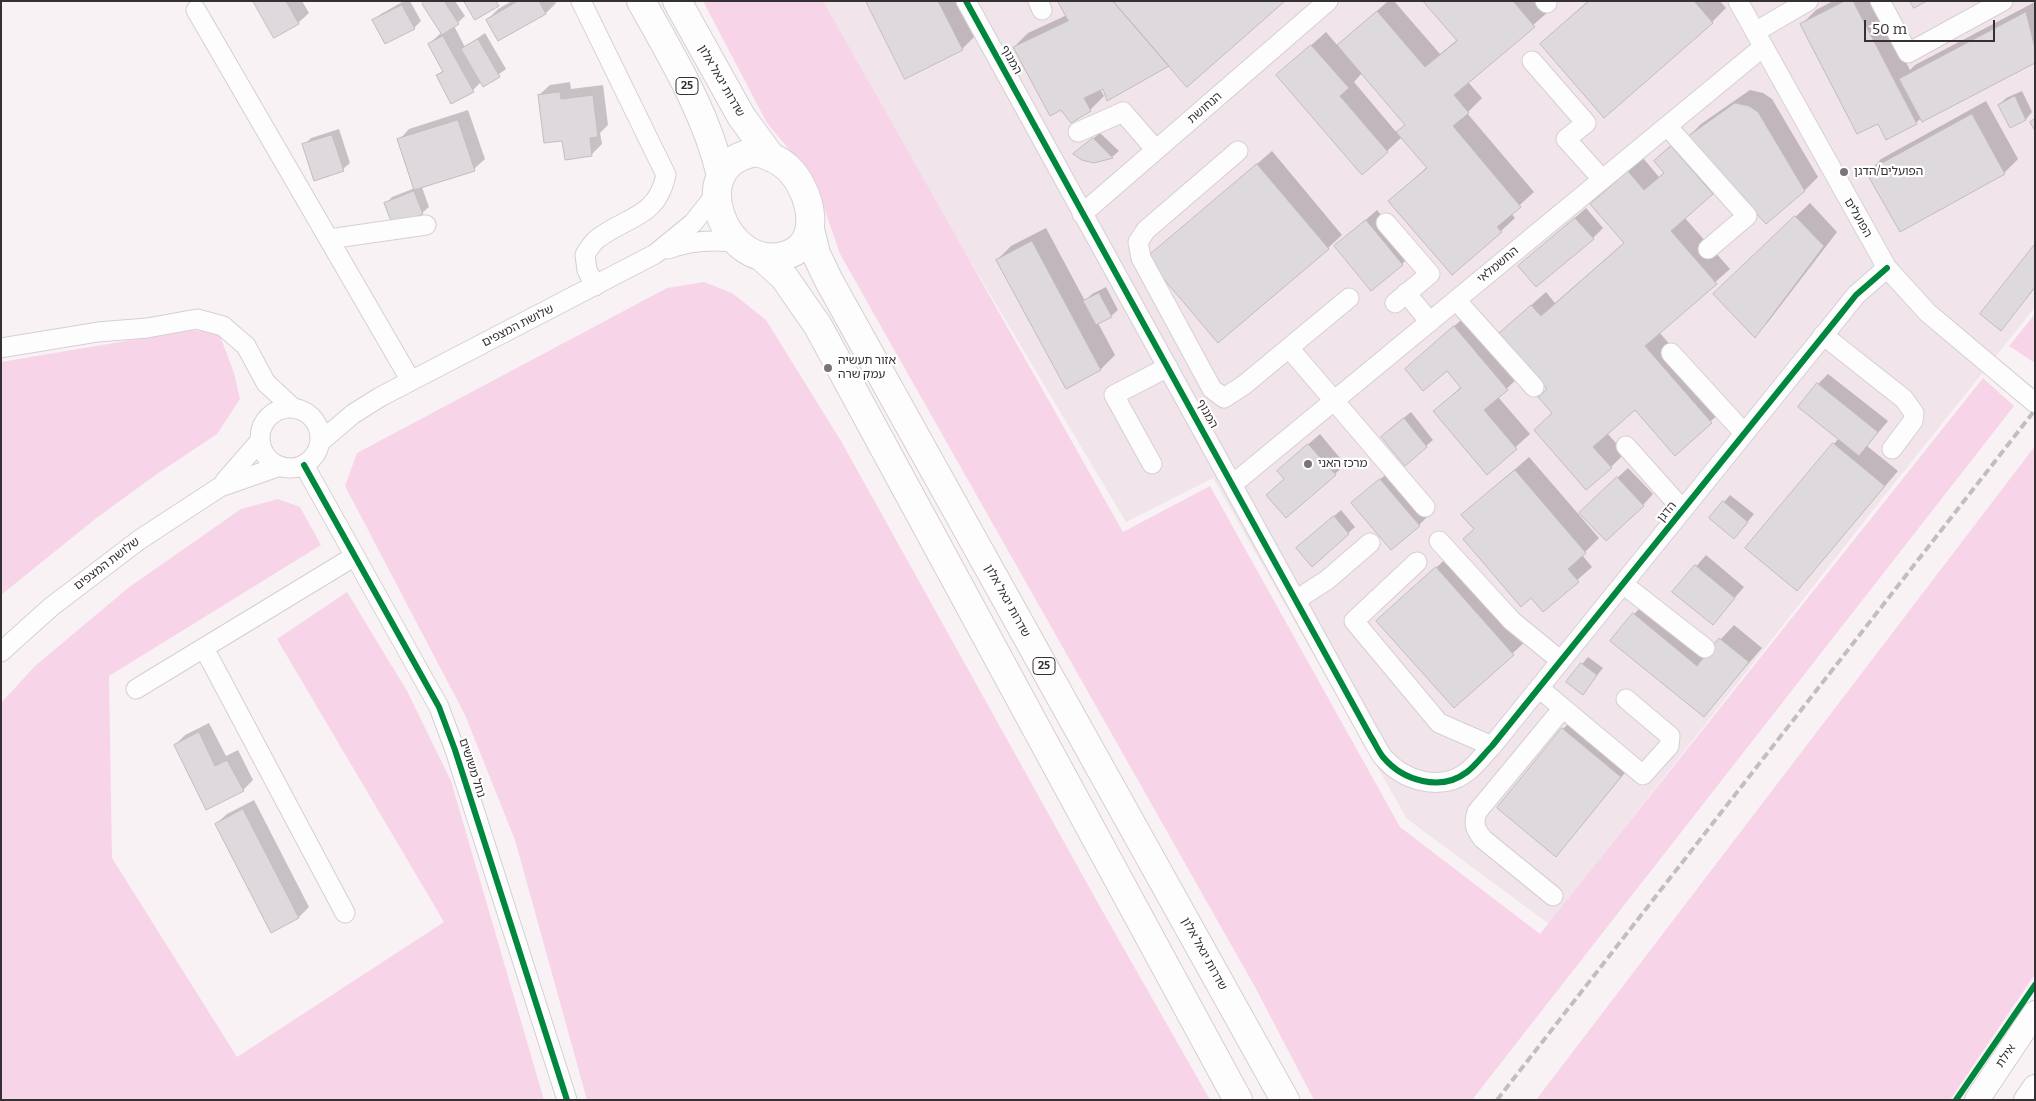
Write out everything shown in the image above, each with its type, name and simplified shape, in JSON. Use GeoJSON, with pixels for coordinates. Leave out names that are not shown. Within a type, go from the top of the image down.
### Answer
{"type":"FeatureCollection","features":[{"type":"Feature","properties":{"kind":"highway","name":"25"},"geometry":{"type":"LineString","coordinates":[[641,1],[682,74],[716,154],[717,207],[723,222],[740,243],[764,258],[784,277],[802,300],[1238,1100]]}},
{"type":"Feature","properties":{"kind":"highway","name":"שדרות יגאל אלון"},"geometry":{"type":"LineString","coordinates":[[677,1],[741,116],[772,157]]}},
{"type":"Feature","properties":{"kind":"highway"},"geometry":{"type":"LineString","coordinates":[[718,185],[730,163],[745,154],[758,152],[772,157]]}},
{"type":"Feature","properties":{"kind":"highway","name":"25"},"geometry":{"type":"LineString","coordinates":[[772,157],[788,169],[803,188],[809,204],[810,229]]}},
{"type":"Feature","properties":{"kind":"highway"},"geometry":{"type":"LineString","coordinates":[[764,258],[777,258],[792,253],[805,243],[810,229]]}},
{"type":"Feature","properties":{"kind":"highway","name":"שדרות יגאל אלון"},"geometry":{"type":"LineString","coordinates":[[810,229],[816,254],[829,281],[1285,1100]]}},
{"type":"Feature","properties":{"kind":"main road","name":"אילת"},"geometry":{"type":"LineString","coordinates":[[1977,1100],[2035,1012]]}},
{"type":"Feature","properties":{"kind":"main road"},"geometry":{"type":"LineString","coordinates":[[2026,1100],[2035,1087]]}},
{"type":"Feature","properties":{"kind":"street"},"geometry":{"type":"LineString","coordinates":[[581,1],[666,175],[662,192],[649,209],[595,240],[585,255],[587,270],[595,286]]}},
{"type":"Feature","properties":{"kind":"street","name":"המנוף"},"geometry":{"type":"LineString","coordinates":[[966,1],[1383,757],[1401,773],[1424,782],[1445,782],[1467,772]]}},
{"type":"Feature","properties":{"kind":"street","name":"הנחושת"},"geometry":{"type":"LineString","coordinates":[[1082,214],[1328,1]]}},
{"type":"Feature","properties":{"kind":"street","name":"הפועלים"},"geometry":{"type":"LineString","coordinates":[[1738,1],[1887,268],[1928,313],[2035,403]]}},
{"type":"Feature","properties":{"kind":"street","name":"החשמלאי"},"geometry":{"type":"LineString","coordinates":[[1234,484],[1667,126],[1759,40],[1808,1]]}},
{"type":"Feature","properties":{"kind":"street"},"geometry":{"type":"LineString","coordinates":[[1880,1],[1908,53],[2003,1]]}},
{"type":"Feature","properties":{"kind":"street"},"geometry":{"type":"LineString","coordinates":[[196,10],[411,381]]}},
{"type":"Feature","properties":{"kind":"street"},"geometry":{"type":"LineString","coordinates":[[1532,61],[1586,123],[1566,139],[1602,179]]}},
{"type":"Feature","properties":{"kind":"street"},"geometry":{"type":"LineString","coordinates":[[1078,132],[1123,112],[1156,150]]}},
{"type":"Feature","properties":{"kind":"street"},"geometry":{"type":"LineString","coordinates":[[1667,126],[1747,216],[1708,249]]}},
{"type":"Feature","properties":{"kind":"street"},"geometry":{"type":"LineString","coordinates":[[1238,151],[1146,230],[1138,242],[1141,258],[1212,389],[1224,398],[1244,385],[1349,298]]}},
{"type":"Feature","properties":{"kind":"street","name":"שלושת המצפים"},"geometry":{"type":"LineString","coordinates":[[655,254],[693,223],[718,185]]}},
{"type":"Feature","properties":{"kind":"street"},"geometry":{"type":"LineString","coordinates":[[1386,223],[1430,274],[1401,298],[1430,322]]}},
{"type":"Feature","properties":{"kind":"street"},"geometry":{"type":"LineString","coordinates":[[329,239],[426,225]]}},
{"type":"Feature","properties":{"kind":"street","name":"שלושת המצפים"},"geometry":{"type":"LineString","coordinates":[[320,442],[335,427],[380,397],[655,254],[697,241],[718,240],[740,243]]}},
{"type":"Feature","properties":{"kind":"street","name":"הדגן"},"geometry":{"type":"LineString","coordinates":[[1467,772],[1492,746],[1823,334],[1856,295],[1887,268]]}},
{"type":"Feature","properties":{"kind":"street"},"geometry":{"type":"LineString","coordinates":[[1456,300],[1534,387]]}},
{"type":"Feature","properties":{"kind":"street"},"geometry":{"type":"LineString","coordinates":[[1,348],[98,332],[147,328],[197,319],[223,326],[246,346],[261,374],[274,392],[316,423],[320,442],[312,459],[304,465],[296,468],[280,466],[266,456],[262,433],[264,397],[261,374]]}},
{"type":"Feature","properties":{"kind":"street"},"geometry":{"type":"LineString","coordinates":[[1823,334],[1904,399],[1914,413],[1913,421],[1892,449]]}},
{"type":"Feature","properties":{"kind":"street"},"geometry":{"type":"LineString","coordinates":[[1289,348],[1333,402],[1425,507]]}},
{"type":"Feature","properties":{"kind":"street"},"geometry":{"type":"LineString","coordinates":[[1671,353],[1744,433]]}},
{"type":"Feature","properties":{"kind":"street"},"geometry":{"type":"LineString","coordinates":[[1152,464],[1114,395],[1168,367]]}},
{"type":"Feature","properties":{"kind":"street","name":"הפועלים"},"geometry":{"type":"LineString","coordinates":[[2005,376],[2035,397]]}},
{"type":"Feature","properties":{"kind":"street","name":"שלושת המצפים"},"geometry":{"type":"LineString","coordinates":[[301,412],[343,410],[380,397]]}},
{"type":"Feature","properties":{"kind":"street"},"geometry":{"type":"LineString","coordinates":[[262,433],[276,412],[301,412]]}},
{"type":"Feature","properties":{"kind":"street","name":"שלושת המצפים"},"geometry":{"type":"LineString","coordinates":[[220,487],[262,433]]}},
{"type":"Feature","properties":{"kind":"street"},"geometry":{"type":"LineString","coordinates":[[1626,446],[1683,510]]}},
{"type":"Feature","properties":{"kind":"street","name":"נחל משושים"},"geometry":{"type":"LineString","coordinates":[[304,465],[439,707],[455,750],[566,1100]]}},
{"type":"Feature","properties":{"kind":"street","name":"שלושת המצפים"},"geometry":{"type":"LineString","coordinates":[[1,652],[92,575],[139,540],[220,487],[280,466]]}},
{"type":"Feature","properties":{"kind":"street"},"geometry":{"type":"LineString","coordinates":[[1439,541],[1512,621],[1561,661]]}},
{"type":"Feature","properties":{"kind":"street"},"geometry":{"type":"LineString","coordinates":[[1296,600],[1327,580],[1370,543]]}},
{"type":"Feature","properties":{"kind":"street"},"geometry":{"type":"LineString","coordinates":[[136,689],[355,556]]}},
{"type":"Feature","properties":{"kind":"street"},"geometry":{"type":"LineString","coordinates":[[1417,562],[1354,621],[1439,723],[1492,746]]}},
{"type":"Feature","properties":{"kind":"street"},"geometry":{"type":"LineString","coordinates":[[1623,584],[1705,648]]}},
{"type":"Feature","properties":{"kind":"street"},"geometry":{"type":"LineString","coordinates":[[204,648],[345,913]]}},
{"type":"Feature","properties":{"kind":"street"},"geometry":{"type":"LineString","coordinates":[[1539,688],[1643,775],[1669,746],[1670,736],[1626,698]]}},
{"type":"Feature","properties":{"kind":"street"},"geometry":{"type":"LineString","coordinates":[[1553,896],[1483,839],[1474,822],[1477,812],[1563,708]]}},
{"type":"Feature","properties":{"kind":"shaded area"},"geometry":{"type":"Polygon","coordinates":[[[703,1],[823,1],[1123,532],[1210,486],[1400,827],[1540,934],[1983,378],[2014,406],[1472,1100],[1314,1100],[1255,987],[840,254],[817,188],[801,164],[767,123],[703,1]]]}},
{"type":"Feature","properties":{"kind":"shaded area"},"geometry":{"type":"Polygon","coordinates":[[[815,1],[2035,1],[2035,307],[1877,505],[1549,924],[1407,819],[1213,478],[1126,522],[815,1]]]}},
{"type":"Feature","properties":{"kind":"shaded area"},"geometry":{"type":"Polygon","coordinates":[[[704,282],[732,293],[766,320],[841,441],[1103,912],[1210,1100],[587,1100],[515,840],[465,715],[345,486],[357,453],[667,288],[704,282]]]}},
{"type":"Feature","properties":{"kind":"shaded area"},"geometry":{"type":"Polygon","coordinates":[[[2035,314],[2035,363],[2009,346],[2035,314]]]}},
{"type":"Feature","properties":{"kind":"shaded area"},"geometry":{"type":"Polygon","coordinates":[[[191,330],[219,333],[234,373],[240,399],[217,434],[154,476],[94,520],[1,595],[1,362],[191,330]]]}},
{"type":"Feature","properties":{"kind":"shaded area"},"geometry":{"type":"Polygon","coordinates":[[[2035,446],[2035,974],[1950,1100],[1536,1100],[2035,446]]]}},
{"type":"Feature","properties":{"kind":"shaded area"},"geometry":{"type":"Polygon","coordinates":[[[278,499],[300,507],[321,545],[109,676],[112,858],[237,1057],[444,922],[277,639],[347,592],[407,691],[451,781],[544,1100],[1,1100],[1,703],[35,666],[128,588],[241,509],[278,499]]]}},
{"type":"Feature","properties":{"kind":"building"},"geometry":{"type":"Polygon","coordinates":[[[253,1],[286,1],[299,24],[274,38],[253,1]]]}},
{"type":"Feature","properties":{"kind":"building"},"geometry":{"type":"Polygon","coordinates":[[[425,1],[444,1],[459,24],[442,35],[422,4],[425,1]]]}},
{"type":"Feature","properties":{"kind":"building"},"geometry":{"type":"Polygon","coordinates":[[[464,1],[496,1],[499,6],[475,20],[464,1]]]}},
{"type":"Feature","properties":{"kind":"building"},"geometry":{"type":"Polygon","coordinates":[[[518,1],[539,1],[546,14],[498,41],[486,20],[518,1]]]}},
{"type":"Feature","properties":{"kind":"building"},"geometry":{"type":"Polygon","coordinates":[[[866,1],[938,1],[963,50],[905,79],[866,1]]]}},
{"type":"Feature","properties":{"kind":"building"},"geometry":{"type":"Polygon","coordinates":[[[1058,1],[1113,1],[1169,66],[1107,101],[1103,89],[1084,98],[1091,111],[1071,123],[1061,110],[1050,116],[1013,47],[1068,21],[1058,1]]]}},
{"type":"Feature","properties":{"kind":"building"},"geometry":{"type":"Polygon","coordinates":[[[1113,1],[1285,1],[1187,87],[1113,1]]]}},
{"type":"Feature","properties":{"kind":"building"},"geometry":{"type":"Polygon","coordinates":[[[1423,1],[1513,1],[1535,27],[1454,95],[1469,113],[1453,126],[1521,207],[1497,227],[1502,232],[1452,275],[1388,201],[1427,168],[1396,132],[1405,125],[1337,45],[1377,11],[1425,67],[1457,41],[1423,1]]]}},
{"type":"Feature","properties":{"kind":"building"},"geometry":{"type":"Polygon","coordinates":[[[1589,1],[1694,1],[1713,23],[1604,118],[1540,44],[1589,1]]]}},
{"type":"Feature","properties":{"kind":"building"},"geometry":{"type":"Polygon","coordinates":[[[1845,1],[1853,1],[1917,124],[1886,140],[1878,124],[1857,134],[1800,24],[1845,1]]]}},
{"type":"Feature","properties":{"kind":"building"},"geometry":{"type":"Polygon","coordinates":[[[1910,1],[1927,1],[1914,8],[1910,1]]]}},
{"type":"Feature","properties":{"kind":"building"},"geometry":{"type":"Polygon","coordinates":[[[402,5],[415,29],[385,44],[372,20],[402,5]]]}},
{"type":"Feature","properties":{"kind":"building"},"geometry":{"type":"Polygon","coordinates":[[[2026,12],[2035,49],[2035,63],[1922,122],[1899,79],[2026,12]]]}},
{"type":"Feature","properties":{"kind":"building"},"geometry":{"type":"Polygon","coordinates":[[[443,36],[474,92],[451,104],[436,75],[443,72],[428,44],[443,36]]]}},
{"type":"Feature","properties":{"kind":"building"},"geometry":{"type":"Polygon","coordinates":[[[478,39],[500,77],[483,87],[461,49],[478,39]]]}},
{"type":"Feature","properties":{"kind":"building"},"geometry":{"type":"Polygon","coordinates":[[[1311,45],[1349,88],[1340,96],[1388,152],[1362,175],[1276,75],[1311,45]]]}},
{"type":"Feature","properties":{"kind":"building"},"geometry":{"type":"Polygon","coordinates":[[[560,92],[561,99],[593,95],[598,137],[590,138],[592,156],[565,160],[562,141],[544,143],[538,95],[560,92]]]}},
{"type":"Feature","properties":{"kind":"building"},"geometry":{"type":"Polygon","coordinates":[[[2015,96],[2026,120],[2010,128],[1998,105],[2015,96]]]}},
{"type":"Feature","properties":{"kind":"building"},"geometry":{"type":"Polygon","coordinates":[[[1735,103],[1749,106],[1758,112],[1805,191],[1766,224],[1686,138],[1735,103]]]}},
{"type":"Feature","properties":{"kind":"building"},"geometry":{"type":"Polygon","coordinates":[[[1972,114],[2005,174],[1900,232],[1866,172],[1972,114]]]}},
{"type":"Feature","properties":{"kind":"building"},"geometry":{"type":"Polygon","coordinates":[[[2035,119],[2035,131],[2030,122],[2035,119]]]}},
{"type":"Feature","properties":{"kind":"building"},"geometry":{"type":"Polygon","coordinates":[[[458,120],[475,171],[414,190],[397,139],[458,120]]]}},
{"type":"Feature","properties":{"kind":"building"},"geometry":{"type":"Polygon","coordinates":[[[332,135],[344,171],[314,181],[302,144],[332,135]]]}},
{"type":"Feature","properties":{"kind":"building"},"geometry":{"type":"Polygon","coordinates":[[[1093,138],[1113,158],[1094,163],[1082,160],[1073,154],[1093,138]]]}},
{"type":"Feature","properties":{"kind":"building"},"geometry":{"type":"Polygon","coordinates":[[[1671,146],[1713,194],[1671,231],[1717,284],[1645,346],[1712,423],[1675,456],[1635,410],[1593,447],[1612,468],[1586,490],[1534,430],[1552,413],[1538,397],[1547,389],[1499,333],[1531,305],[1541,316],[1624,243],[1590,204],[1628,171],[1644,190],[1664,173],[1654,161],[1671,146]]]}},
{"type":"Feature","properties":{"kind":"building"},"geometry":{"type":"Polygon","coordinates":[[[1257,164],[1329,249],[1218,343],[1146,258],[1257,164]]]}},
{"type":"Feature","properties":{"kind":"building"},"geometry":{"type":"Polygon","coordinates":[[[414,191],[423,214],[393,226],[384,203],[414,191]]]}},
{"type":"Feature","properties":{"kind":"building"},"geometry":{"type":"Polygon","coordinates":[[[1795,216],[1824,246],[1755,338],[1713,294],[1795,216]]]}},
{"type":"Feature","properties":{"kind":"building"},"geometry":{"type":"Polygon","coordinates":[[[1575,218],[1594,239],[1536,287],[1518,266],[1575,218]]]}},
{"type":"Feature","properties":{"kind":"building"},"geometry":{"type":"Polygon","coordinates":[[[1366,220],[1403,265],[1371,291],[1334,246],[1366,220]]]}},
{"type":"Feature","properties":{"kind":"building"},"geometry":{"type":"Polygon","coordinates":[[[1032,241],[1101,370],[1066,389],[996,260],[1032,241]]]}},
{"type":"Feature","properties":{"kind":"building"},"geometry":{"type":"Polygon","coordinates":[[[2035,244],[2035,287],[2001,331],[1980,314],[2035,244]]]}},
{"type":"Feature","properties":{"kind":"building"},"geometry":{"type":"Polygon","coordinates":[[[1099,293],[1112,317],[1096,325],[1083,301],[1099,293]]]}},
{"type":"Feature","properties":{"kind":"building"},"geometry":{"type":"Polygon","coordinates":[[[1454,326],[1508,390],[1484,410],[1517,449],[1487,475],[1433,411],[1461,388],[1447,371],[1423,391],[1405,369],[1454,326]]]}},
{"type":"Feature","properties":{"kind":"building"},"geometry":{"type":"Polygon","coordinates":[[[1817,383],[1878,432],[1859,456],[1798,407],[1817,383]]]}},
{"type":"Feature","properties":{"kind":"building"},"geometry":{"type":"Polygon","coordinates":[[[1404,418],[1427,447],[1405,466],[1381,437],[1404,418]]]}},
{"type":"Feature","properties":{"kind":"building"},"geometry":{"type":"Polygon","coordinates":[[[1833,443],[1885,486],[1797,591],[1745,548],[1833,443]]]}},
{"type":"Feature","properties":{"kind":"building"},"geometry":{"type":"Polygon","coordinates":[[[1308,444],[1336,475],[1286,518],[1266,495],[1284,479],[1277,471],[1308,444]]]}},
{"type":"Feature","properties":{"kind":"building"},"geometry":{"type":"Polygon","coordinates":[[[1515,470],[1586,553],[1568,569],[1579,582],[1543,612],[1531,598],[1521,607],[1463,539],[1474,529],[1461,515],[1515,470]]]}},
{"type":"Feature","properties":{"kind":"building"},"geometry":{"type":"Polygon","coordinates":[[[1617,477],[1644,506],[1606,541],[1579,513],[1617,477]]]}},
{"type":"Feature","properties":{"kind":"building"},"geometry":{"type":"Polygon","coordinates":[[[1380,479],[1420,526],[1391,550],[1351,503],[1380,479]]]}},
{"type":"Feature","properties":{"kind":"building"},"geometry":{"type":"Polygon","coordinates":[[[1723,501],[1748,522],[1734,539],[1709,518],[1723,501]]]}},
{"type":"Feature","properties":{"kind":"building"},"geometry":{"type":"Polygon","coordinates":[[[1334,516],[1349,534],[1312,567],[1296,548],[1334,516]]]}},
{"type":"Feature","properties":{"kind":"building"},"geometry":{"type":"Polygon","coordinates":[[[1695,565],[1735,598],[1713,625],[1672,592],[1695,565]]]}},
{"type":"Feature","properties":{"kind":"building"},"geometry":{"type":"Polygon","coordinates":[[[1436,567],[1514,655],[1454,708],[1376,621],[1436,567]]]}},
{"type":"Feature","properties":{"kind":"building"},"geometry":{"type":"Polygon","coordinates":[[[1633,613],[1697,666],[1719,638],[1749,662],[1704,717],[1610,641],[1633,613]]]}},
{"type":"Feature","properties":{"kind":"building"},"geometry":{"type":"Polygon","coordinates":[[[1581,663],[1597,675],[1583,695],[1566,682],[1581,663]]]}},
{"type":"Feature","properties":{"kind":"building"},"geometry":{"type":"Polygon","coordinates":[[[1562,728],[1621,777],[1556,857],[1497,808],[1562,728]]]}},
{"type":"Feature","properties":{"kind":"building"},"geometry":{"type":"Polygon","coordinates":[[[199,732],[215,766],[227,760],[244,791],[206,810],[174,745],[199,732]]]}},
{"type":"Feature","properties":{"kind":"building"},"geometry":{"type":"Polygon","coordinates":[[[243,809],[299,918],[271,933],[215,824],[243,809]]]}},
{"type":"Feature","properties":{"kind":"railway"},"geometry":{"type":"LineString","coordinates":[[1497,1100],[2035,410]]}},
{"type":"Feature","properties":{"kind":"cycle path"},"geometry":{"type":"LineString","coordinates":[[966,1],[1378,750],[1391,765],[1412,778],[1434,782],[1457,778],[1467,772],[1492,746],[1856,295],[1887,268]]}},
{"type":"Feature","properties":{"kind":"cycle path"},"geometry":{"type":"LineString","coordinates":[[304,465],[439,707],[455,750],[567,1100]]}},
{"type":"Feature","properties":{"kind":"cycle path"},"geometry":{"type":"LineString","coordinates":[[1956,1100],[2035,985]]}},
{"type":"Feature","properties":{"kind":"place","name":"הפועלים/הדגן"},"geometry":{"type":"Point","coordinates":[1844,172]}},
{"type":"Feature","properties":{"kind":"place","name":"אזור תעשיה עמק שרה"},"geometry":{"type":"Point","coordinates":[828,368]}},
{"type":"Feature","properties":{"kind":"place","name":"מרכז האני"},"geometry":{"type":"Point","coordinates":[1308,464]}}]}
